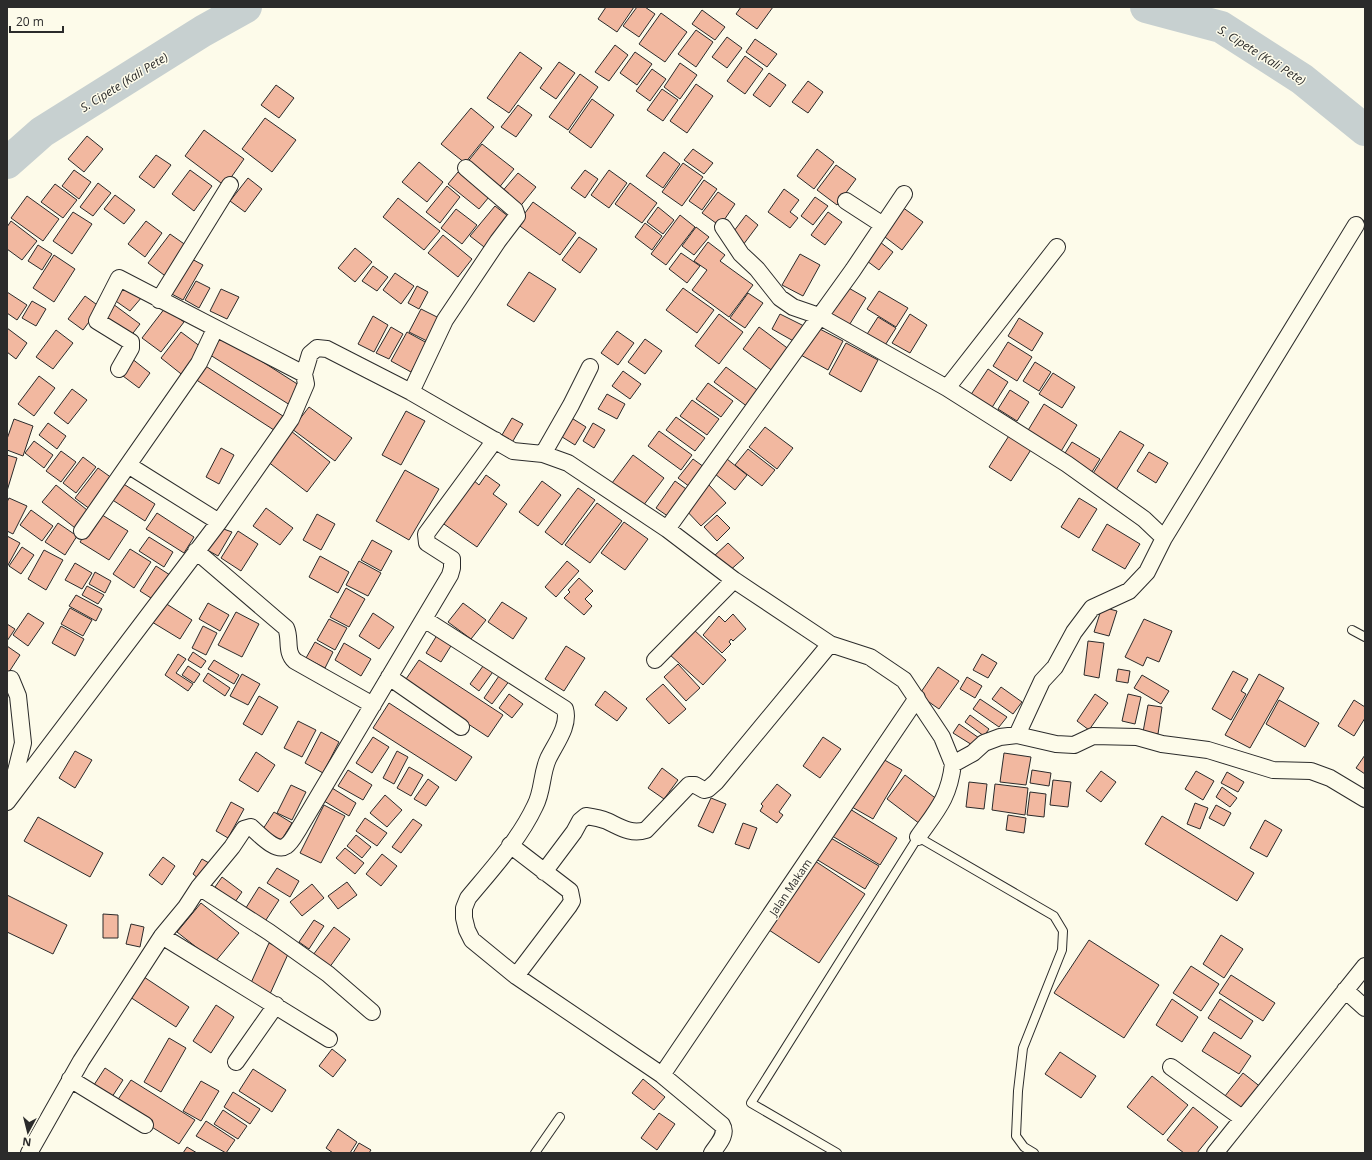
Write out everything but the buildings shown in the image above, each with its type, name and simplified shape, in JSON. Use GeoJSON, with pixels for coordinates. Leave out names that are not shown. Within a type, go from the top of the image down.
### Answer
{"type":"FeatureCollection","features":[{"type":"Feature","properties":{"kind":"street"},"geometry":{"type":"LineString","coordinates":[[411,392],[444,320],[498,241],[518,216],[515,210],[466,168]]}},
{"type":"Feature","properties":{"kind":"street"},"geometry":{"type":"LineString","coordinates":[[159,300],[230,185]]}},
{"type":"Feature","properties":{"kind":"street"},"geometry":{"type":"LineString","coordinates":[[667,529],[853,270],[904,194]]}},
{"type":"Feature","properties":{"kind":"street"},"geometry":{"type":"LineString","coordinates":[[846,201],[883,225]]}},
{"type":"Feature","properties":{"kind":"street"},"geometry":{"type":"LineString","coordinates":[[1017,735],[1042,681],[1055,667],[1074,632],[1092,608],[1128,591],[1147,572],[1164,538],[1356,225]]}},
{"type":"Feature","properties":{"kind":"street"},"geometry":{"type":"LineString","coordinates":[[723,227],[741,254],[757,269],[780,298],[793,307],[819,316],[947,388],[1067,464],[1144,519],[1164,538]]}},
{"type":"Feature","properties":{"kind":"street"},"geometry":{"type":"LineString","coordinates":[[947,388],[1057,247]]}},
{"type":"Feature","properties":{"kind":"street"},"geometry":{"type":"LineString","coordinates":[[119,369],[131,348],[131,342],[97,321],[117,278],[304,374]]}},
{"type":"Feature","properties":{"kind":"street"},"geometry":{"type":"LineString","coordinates":[[82,531],[199,363],[215,329]]}},
{"type":"Feature","properties":{"kind":"street"},"geometry":{"type":"LineString","coordinates":[[8,800],[219,522],[291,419],[306,384],[304,374],[310,354],[317,348],[327,349],[411,392],[513,451],[543,454],[568,463],[667,529],[734,580],[830,644],[870,657],[904,680],[942,737],[954,764],[951,784],[945,798],[918,837]]}},
{"type":"Feature","properties":{"kind":"street"},"geometry":{"type":"LineString","coordinates":[[543,454],[571,405],[590,367]]}},
{"type":"Feature","properties":{"kind":"street"},"geometry":{"type":"LineString","coordinates":[[29,1153],[70,1079],[162,936],[186,907],[199,887],[232,847],[244,829],[251,827],[275,846],[281,847],[286,846],[300,827],[424,619],[452,568],[452,559],[428,543],[426,534],[495,440]]}},
{"type":"Feature","properties":{"kind":"street"},"geometry":{"type":"LineString","coordinates":[[128,465],[219,522]]}},
{"type":"Feature","properties":{"kind":"street"},"geometry":{"type":"LineString","coordinates":[[196,551],[286,628],[289,633],[289,652],[295,661],[373,705]]}},
{"type":"Feature","properties":{"kind":"street"},"geometry":{"type":"LineString","coordinates":[[655,660],[734,580]]}},
{"type":"Feature","properties":{"kind":"street"},"geometry":{"type":"LineString","coordinates":[[424,619],[565,709],[567,719],[544,770],[542,790],[535,807],[510,845],[468,898],[464,918],[467,930],[472,940],[516,976],[662,1075],[724,1127],[723,1136],[712,1153]]}},
{"type":"Feature","properties":{"kind":"street"},"geometry":{"type":"LineString","coordinates":[[544,872],[574,832],[580,821],[586,816],[606,821],[630,832],[638,833],[646,830],[689,785],[695,785],[704,790],[708,789],[716,782],[830,644]]}},
{"type":"Feature","properties":{"kind":"street"},"geometry":{"type":"LineString","coordinates":[[389,677],[461,727]]}},
{"type":"Feature","properties":{"kind":"street"},"geometry":{"type":"LineString","coordinates":[[8,800],[23,743],[18,696],[11,679]]}},
{"type":"Feature","properties":{"kind":"street","name":"Jalan Makam"},"geometry":{"type":"LineString","coordinates":[[662,1075],[917,698]]}},
{"type":"Feature","properties":{"kind":"street"},"geometry":{"type":"LineString","coordinates":[[954,764],[973,753],[984,743],[1000,737],[1017,735],[1056,744],[1074,745],[1093,736],[1137,737],[1162,744],[1208,750],[1273,770],[1311,771],[1330,778],[1365,799]]}},
{"type":"Feature","properties":{"kind":"street"},"geometry":{"type":"LineString","coordinates":[[510,845],[570,891],[572,900],[516,976]]}},
{"type":"Feature","properties":{"kind":"street"},"geometry":{"type":"LineString","coordinates":[[199,887],[269,932],[328,974],[372,1012]]}},
{"type":"Feature","properties":{"kind":"street"},"geometry":{"type":"LineString","coordinates":[[162,936],[329,1039]]}},
{"type":"Feature","properties":{"kind":"street"},"geometry":{"type":"LineString","coordinates":[[1214,1153],[1365,966]]}},
{"type":"Feature","properties":{"kind":"street"},"geometry":{"type":"LineString","coordinates":[[1345,990],[1365,1008]]}},
{"type":"Feature","properties":{"kind":"street"},"geometry":{"type":"LineString","coordinates":[[236,1062],[276,1005]]}},
{"type":"Feature","properties":{"kind":"street"},"geometry":{"type":"LineString","coordinates":[[1171,1067],[1242,1118]]}},
{"type":"Feature","properties":{"kind":"street"},"geometry":{"type":"LineString","coordinates":[[70,1079],[145,1125]]}},
{"type":"Feature","properties":{"kind":"lane"},"geometry":{"type":"LineString","coordinates":[[1352,630],[1365,637]]}},
{"type":"Feature","properties":{"kind":"lane"},"geometry":{"type":"LineString","coordinates":[[836,1153],[750,1103],[918,837],[1054,916],[1063,931],[1062,950],[1023,1048],[1018,1091],[1016,1136],[1024,1147],[1034,1153]]}},
{"type":"Feature","properties":{"kind":"lane"},"geometry":{"type":"LineString","coordinates":[[535,1153],[560,1118]]}},
{"type":"Feature","properties":{"kind":"waterway","name":"S. Cipete (Kali Pete)"},"geometry":{"type":"LineString","coordinates":[[7,163],[42,132],[203,31],[246,7]]}},
{"type":"Feature","properties":{"kind":"waterway","name":"S. Cipete (Kali Pete)"},"geometry":{"type":"LineString","coordinates":[[1146,7],[1221,27],[1302,79],[1365,130]]}}]}
